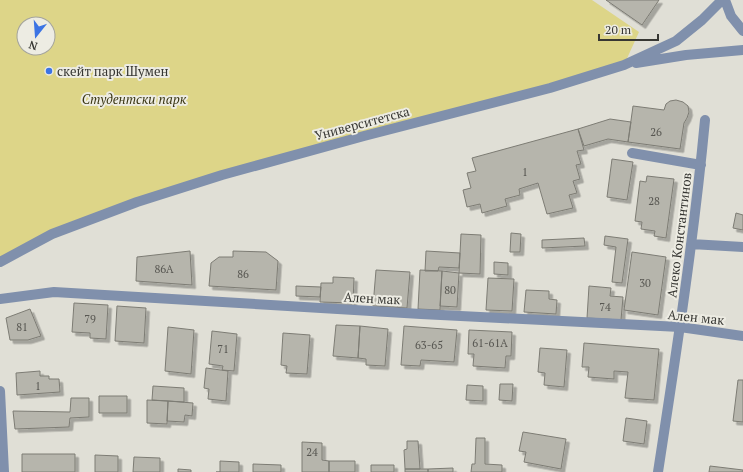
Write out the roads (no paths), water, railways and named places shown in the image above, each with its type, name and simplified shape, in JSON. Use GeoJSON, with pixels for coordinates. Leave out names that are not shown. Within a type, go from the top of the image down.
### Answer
{"type":"FeatureCollection","features":[{"type":"Feature","properties":{"kind":"street","name":"Университетска"},"geometry":{"type":"LineString","coordinates":[[0,262],[52,234],[158,195],[222,175],[364,136],[550,88],[624,66],[676,41],[702,20],[722,0]]}},
{"type":"Feature","properties":{"kind":"street"},"geometry":{"type":"LineString","coordinates":[[725,0],[731,16],[743,32]]}},
{"type":"Feature","properties":{"kind":"street"},"geometry":{"type":"LineString","coordinates":[[624,66],[686,55],[743,50]]}},
{"type":"Feature","properties":{"kind":"street","name":"Алеко Константинов"},"geometry":{"type":"LineString","coordinates":[[658,472],[692,244],[705,120]]}},
{"type":"Feature","properties":{"kind":"street"},"geometry":{"type":"LineString","coordinates":[[632,153],[701,165]]}},
{"type":"Feature","properties":{"kind":"street"},"geometry":{"type":"LineString","coordinates":[[692,244],[743,247]]}},
{"type":"Feature","properties":{"kind":"street","name":"Ален мак"},"geometry":{"type":"LineString","coordinates":[[0,300],[54,292],[421,314],[680,327],[743,336]]}},
{"type":"Feature","properties":{"kind":"street"},"geometry":{"type":"LineString","coordinates":[[0,391],[4,472]]}},
{"type":"Feature","properties":{"kind":"place","name":"скейт парк Шумен"},"geometry":{"type":"Point","coordinates":[49,71]}},
{"type":"Feature","properties":{"kind":"park label","name":"Студентски парк"},"geometry":{"type":"Point","coordinates":[134,99]}}]}
